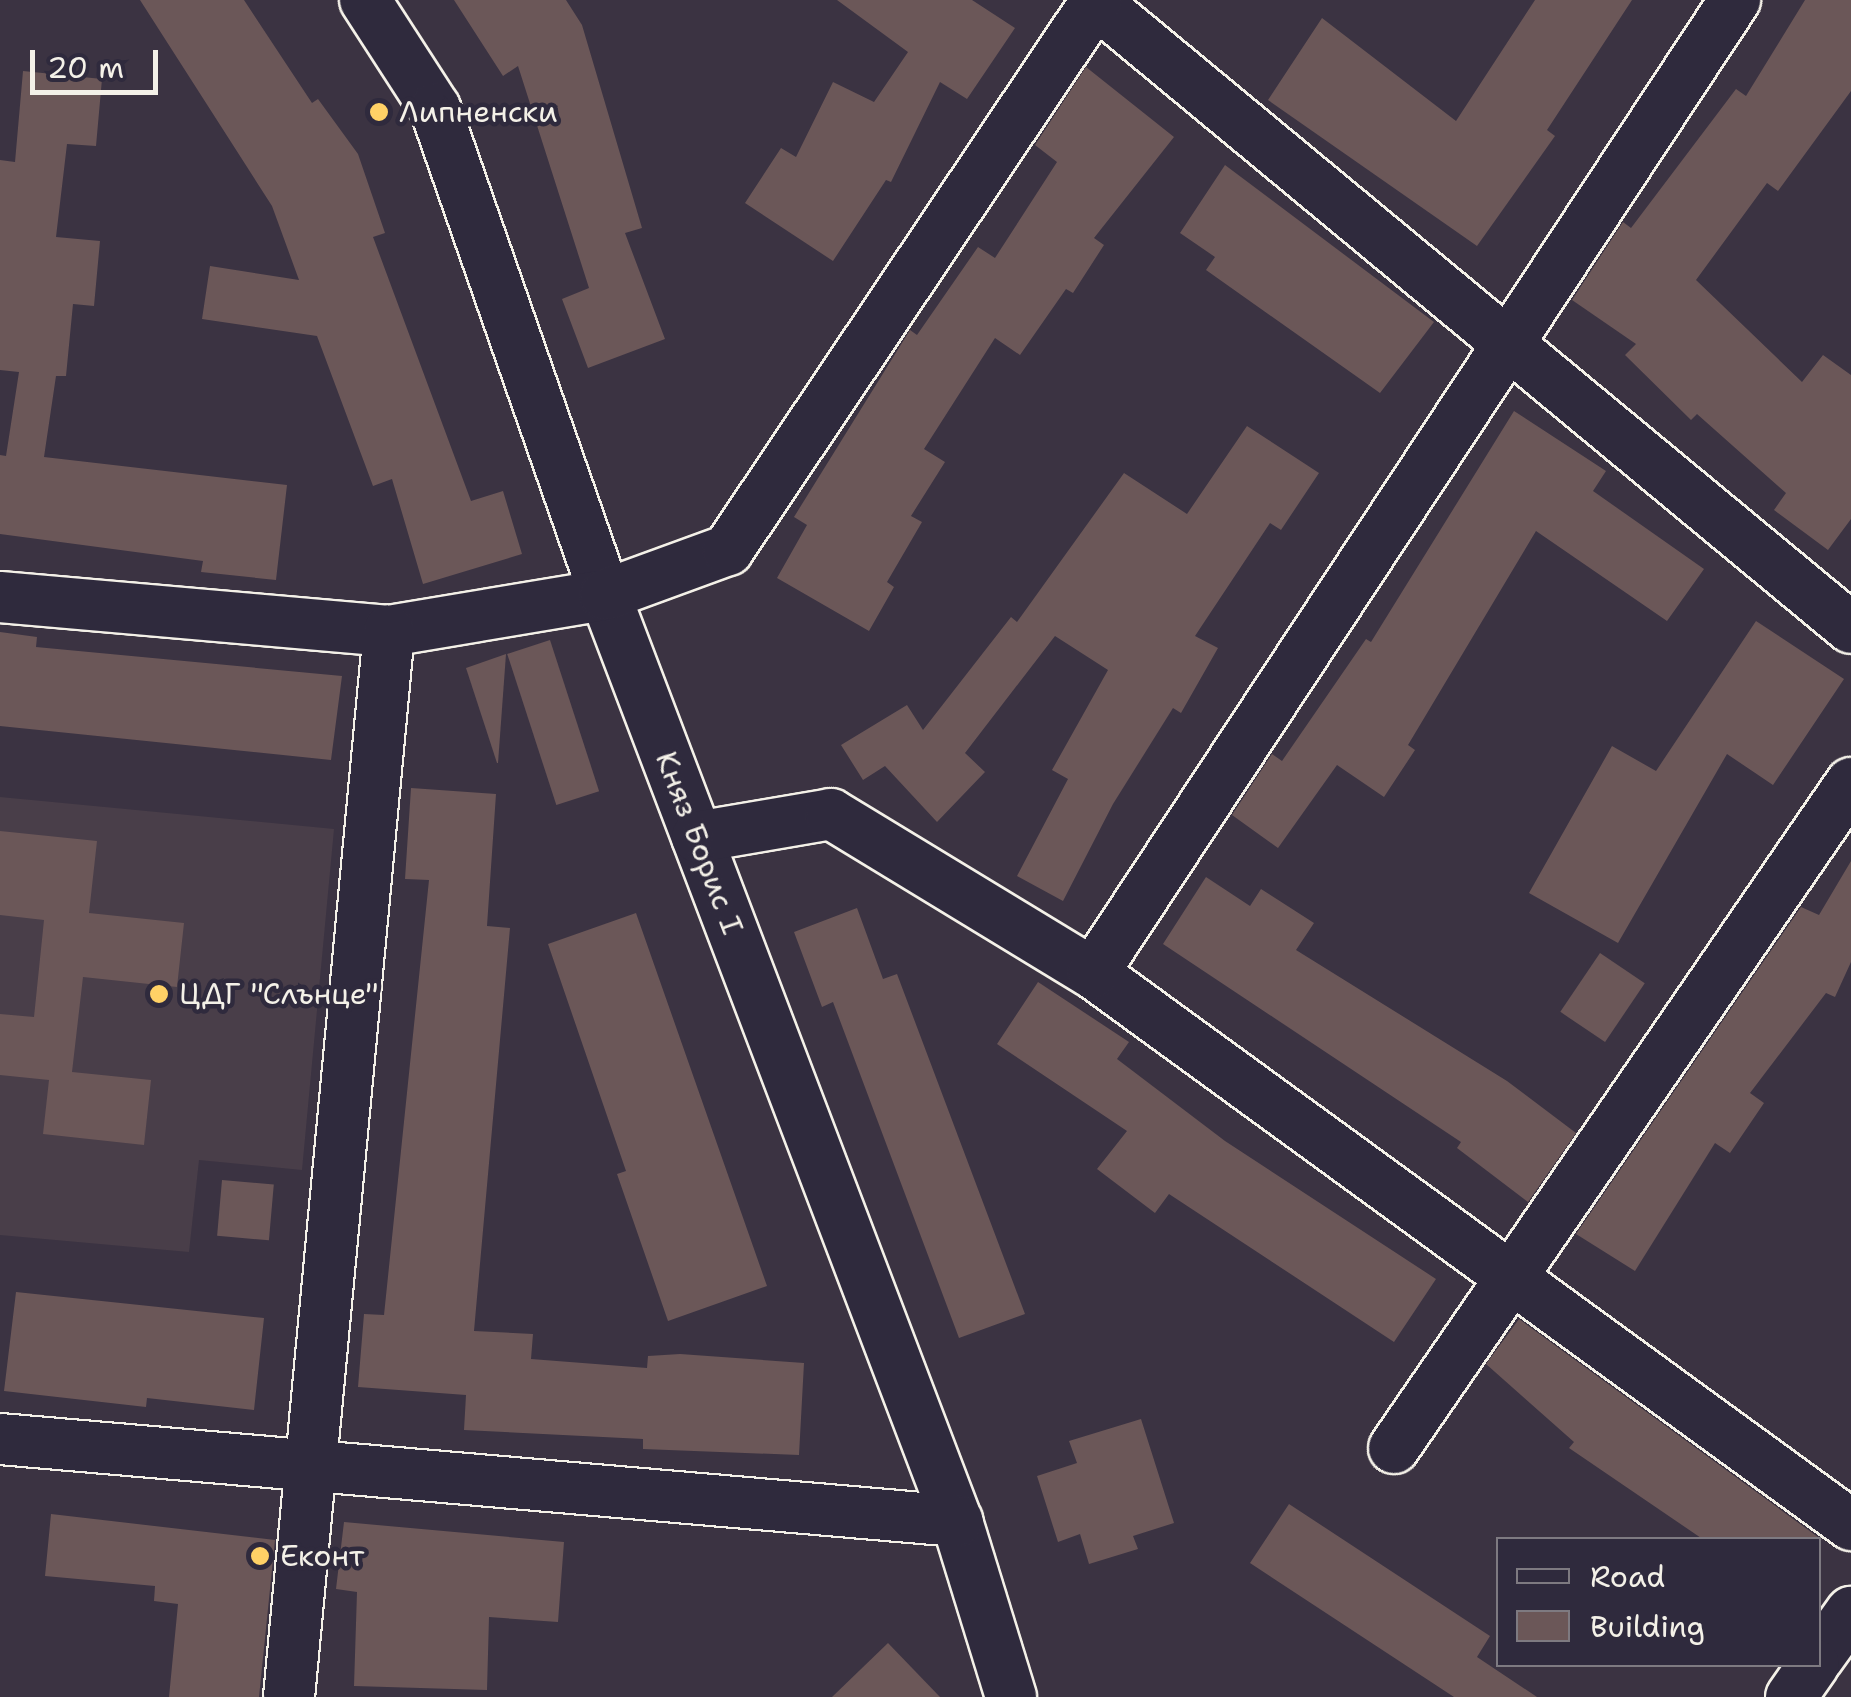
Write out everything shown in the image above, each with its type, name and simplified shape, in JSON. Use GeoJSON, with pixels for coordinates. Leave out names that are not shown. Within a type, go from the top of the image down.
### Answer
{"type":"FeatureCollection","features":[{"type":"Feature","properties":{"kind":"street","name":"Княз Борис I"},"geometry":{"type":"LineString","coordinates":[[365,0],[435,108],[605,595],[957,1521],[1012,1697]]}},
{"type":"Feature","properties":{"kind":"street"},"geometry":{"type":"LineString","coordinates":[[1093,972],[1736,0]]}},
{"type":"Feature","properties":{"kind":"street"},"geometry":{"type":"LineString","coordinates":[[0,598],[389,632],[605,595],[728,550],[1095,1],[1851,628]]}},
{"type":"Feature","properties":{"kind":"street"},"geometry":{"type":"LineString","coordinates":[[289,1697],[389,632]]}},
{"type":"Feature","properties":{"kind":"street"},"geometry":{"type":"LineString","coordinates":[[1394,1448],[1851,783]]}},
{"type":"Feature","properties":{"kind":"street"},"geometry":{"type":"LineString","coordinates":[[697,837],[831,814],[1093,972],[1507,1280],[1851,1525]]}},
{"type":"Feature","properties":{"kind":"street"},"geometry":{"type":"LineString","coordinates":[[0,1439],[957,1521]]}},
{"type":"Feature","properties":{"kind":"street"},"geometry":{"type":"LineString","coordinates":[[1821,1654],[1851,1612]]}},
{"type":"Feature","properties":{"kind":"street"},"geometry":{"type":"LineString","coordinates":[[1790,1697],[1812,1667]]}},
{"type":"Feature","properties":{"kind":"shaded area","name":"ЦДГ \"Слънце\""},"geometry":{"type":"Polygon","coordinates":[[[0,797],[334,829],[302,1170],[199,1160],[189,1252],[0,1235],[0,797]]]}},
{"type":"Feature","properties":{"kind":"building"},"geometry":{"type":"Polygon","coordinates":[[[140,0],[244,0],[312,103],[318,99],[358,154],[385,233],[373,237],[471,501],[503,491],[522,554],[423,584],[392,479],[373,486],[317,336],[202,319],[210,266],[299,280],[272,206],[140,0]]]}},
{"type":"Feature","properties":{"kind":"building"},"geometry":{"type":"Polygon","coordinates":[[[454,0],[566,0],[582,25],[642,228],[625,233],[665,339],[588,368],[562,299],[589,288],[518,66],[503,76],[454,0]]]}},
{"type":"Feature","properties":{"kind":"building"},"geometry":{"type":"Polygon","coordinates":[[[837,0],[972,0],[1015,28],[967,99],[940,82],[891,182],[886,180],[833,261],[745,203],[781,148],[796,157],[833,82],[874,102],[908,52],[837,0]]]}},
{"type":"Feature","properties":{"kind":"building"},"geometry":{"type":"Polygon","coordinates":[[[1535,0],[1632,0],[1547,130],[1555,136],[1477,246],[1268,100],[1322,18],[1456,121],[1535,0]]]}},
{"type":"Feature","properties":{"kind":"building"},"geometry":{"type":"Polygon","coordinates":[[[1805,0],[1851,0],[1851,91],[1778,191],[1767,183],[1696,280],[1802,382],[1823,355],[1851,375],[1851,519],[1828,550],[1774,510],[1786,493],[1697,414],[1691,420],[1625,355],[1636,344],[1572,300],[1623,222],[1631,228],[1736,89],[1746,96],[1805,0]]]}},
{"type":"Feature","properties":{"kind":"building"},"geometry":{"type":"Polygon","coordinates":[[[1086,67],[1174,137],[1094,238],[1104,245],[1073,293],[1066,289],[1020,355],[995,338],[924,449],[945,462],[911,516],[922,522],[887,582],[894,587],[869,631],[777,578],[807,525],[794,517],[910,330],[917,335],[978,247],[995,258],[1057,162],[1035,145],[1086,67]]]}},
{"type":"Feature","properties":{"kind":"building"},"geometry":{"type":"Polygon","coordinates":[[[23,71],[102,79],[96,146],[67,144],[56,237],[100,241],[94,306],[73,304],[66,376],[56,376],[44,457],[287,485],[276,580],[201,572],[203,561],[0,534],[0,455],[6,456],[19,372],[0,370],[0,160],[15,162],[23,71]]]}},
{"type":"Feature","properties":{"kind":"building"},"geometry":{"type":"Polygon","coordinates":[[[1225,165],[1434,322],[1380,393],[1206,270],[1215,257],[1180,233],[1225,165]]]}},
{"type":"Feature","properties":{"kind":"building"},"geometry":{"type":"Polygon","coordinates":[[[1514,411],[1606,471],[1593,491],[1704,569],[1667,621],[1536,531],[1408,745],[1415,750],[1384,797],[1337,765],[1278,848],[1232,815],[1272,754],[1282,761],[1366,639],[1371,642],[1514,411]]]}},
{"type":"Feature","properties":{"kind":"building"},"geometry":{"type":"Polygon","coordinates":[[[1247,426],[1319,473],[1281,530],[1270,523],[1195,636],[1218,648],[1181,713],[1173,708],[1113,804],[1063,901],[1017,876],[1068,779],[1052,770],[1108,670],[1055,636],[965,753],[985,772],[937,822],[885,766],[863,780],[841,745],[907,705],[923,730],[1011,617],[1017,622],[1124,473],[1187,514],[1247,426]]]}},
{"type":"Feature","properties":{"kind":"building"},"geometry":{"type":"Polygon","coordinates":[[[1756,621],[1844,679],[1773,785],[1727,754],[1618,943],[1529,893],[1612,746],[1656,771],[1756,621]]]}},
{"type":"Feature","properties":{"kind":"building"},"geometry":{"type":"Polygon","coordinates":[[[0,632],[37,637],[36,647],[342,676],[331,760],[0,726],[0,632]]]}},
{"type":"Feature","properties":{"kind":"building"},"geometry":{"type":"Polygon","coordinates":[[[550,640],[599,791],[556,805],[507,654],[550,640]]]}},
{"type":"Feature","properties":{"kind":"building"},"geometry":{"type":"Polygon","coordinates":[[[506,654],[498,763],[497,763],[466,668],[506,654]]]}},
{"type":"Feature","properties":{"kind":"building"},"geometry":{"type":"Polygon","coordinates":[[[411,788],[496,794],[487,926],[510,928],[474,1331],[533,1334],[531,1359],[647,1368],[648,1356],[680,1354],[804,1363],[799,1455],[643,1449],[643,1439],[464,1430],[466,1395],[358,1387],[364,1314],[384,1315],[429,880],[405,879],[411,788]]]}},
{"type":"Feature","properties":{"kind":"building"},"geometry":{"type":"Polygon","coordinates":[[[0,831],[97,841],[89,913],[184,923],[177,987],[83,977],[72,1072],[151,1080],[144,1145],[43,1134],[49,1080],[0,1075],[0,1014],[34,1017],[44,920],[0,915],[0,831]]]}},
{"type":"Feature","properties":{"kind":"building"},"geometry":{"type":"Polygon","coordinates":[[[1851,861],[1851,962],[1835,997],[1826,993],[1750,1093],[1764,1103],[1730,1153],[1715,1143],[1635,1271],[1576,1234],[1801,907],[1819,915],[1851,861]]]}},
{"type":"Feature","properties":{"kind":"building"},"geometry":{"type":"Polygon","coordinates":[[[1206,877],[1250,906],[1261,889],[1314,923],[1296,950],[1507,1081],[1576,1133],[1528,1202],[1457,1148],[1461,1142],[1163,944],[1206,877]]]}},
{"type":"Feature","properties":{"kind":"building"},"geometry":{"type":"Polygon","coordinates":[[[857,908],[883,979],[897,974],[1025,1314],[959,1338],[833,1002],[822,1007],[794,932],[857,908]]]}},
{"type":"Feature","properties":{"kind":"building"},"geometry":{"type":"Polygon","coordinates":[[[636,913],[767,1286],[668,1321],[617,1174],[626,1171],[548,944],[636,913]]]}},
{"type":"Feature","properties":{"kind":"building"},"geometry":{"type":"Polygon","coordinates":[[[1600,953],[1645,983],[1605,1042],[1560,1012],[1600,953]]]}},
{"type":"Feature","properties":{"kind":"building"},"geometry":{"type":"Polygon","coordinates":[[[1038,982],[1129,1042],[1117,1059],[1225,1141],[1436,1279],[1394,1342],[1169,1194],[1155,1213],[1097,1169],[1127,1131],[997,1044],[1038,982]]]}},
{"type":"Feature","properties":{"kind":"building"},"geometry":{"type":"Polygon","coordinates":[[[222,1180],[274,1185],[269,1240],[217,1236],[222,1180]]]}},
{"type":"Feature","properties":{"kind":"building"},"geometry":{"type":"Polygon","coordinates":[[[16,1292],[264,1318],[254,1410],[147,1398],[146,1407],[4,1391],[16,1292]]]}},
{"type":"Feature","properties":{"kind":"building"},"geometry":{"type":"Polygon","coordinates":[[[1519,1319],[1818,1537],[1700,1537],[1569,1448],[1574,1442],[1486,1364],[1519,1319]]]}},
{"type":"Feature","properties":{"kind":"building"},"geometry":{"type":"Polygon","coordinates":[[[1141,1419],[1174,1523],[1133,1536],[1138,1549],[1089,1564],[1080,1534],[1058,1542],[1037,1476],[1077,1463],[1069,1441],[1141,1419]]]}},
{"type":"Feature","properties":{"kind":"building"},"geometry":{"type":"Polygon","coordinates":[[[1289,1504],[1490,1636],[1477,1657],[1537,1697],[1454,1697],[1250,1563],[1289,1504]]]}},
{"type":"Feature","properties":{"kind":"building"},"geometry":{"type":"Polygon","coordinates":[[[51,1514],[275,1540],[259,1697],[169,1697],[178,1604],[154,1601],[155,1586],[45,1576],[51,1514]]]}},
{"type":"Feature","properties":{"kind":"building"},"geometry":{"type":"Polygon","coordinates":[[[344,1522],[564,1542],[558,1622],[489,1617],[487,1690],[354,1686],[357,1592],[336,1589],[344,1522]]]}},
{"type":"Feature","properties":{"kind":"building"},"geometry":{"type":"Polygon","coordinates":[[[888,1643],[940,1697],[832,1697],[888,1643]]]}},
{"type":"Feature","properties":{"kind":"place","name":"Липненски"},"geometry":{"type":"Point","coordinates":[379,112]}},
{"type":"Feature","properties":{"kind":"place","name":"ЦДГ \"Слънце\""},"geometry":{"type":"Point","coordinates":[159,994]}},
{"type":"Feature","properties":{"kind":"place","name":"Еконт"},"geometry":{"type":"Point","coordinates":[260,1556]}}]}
